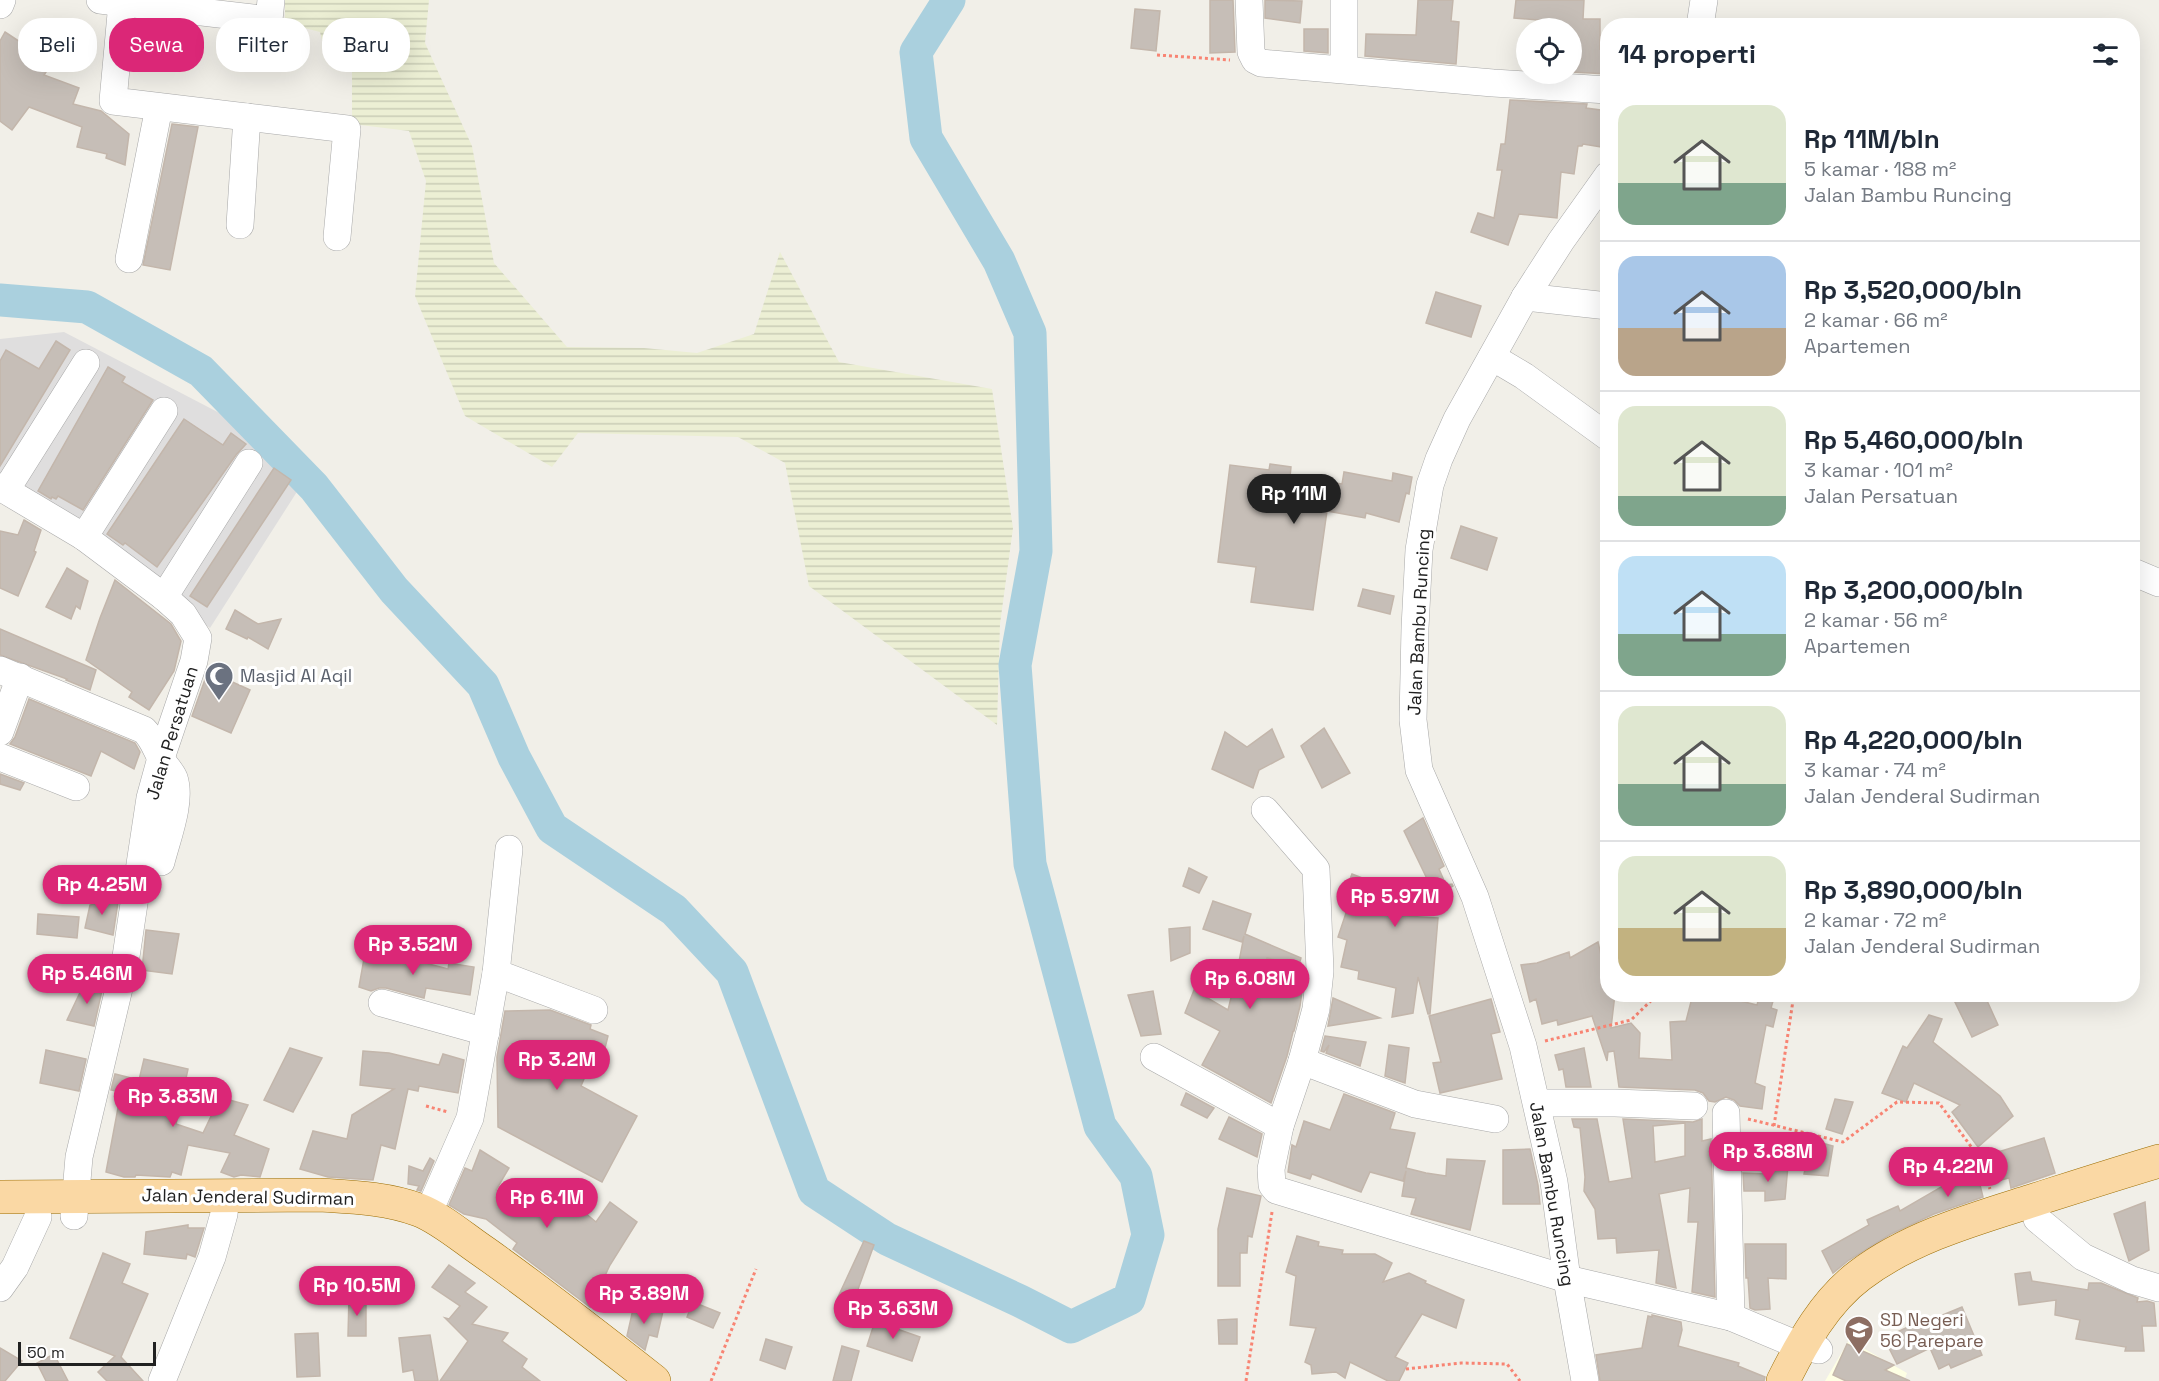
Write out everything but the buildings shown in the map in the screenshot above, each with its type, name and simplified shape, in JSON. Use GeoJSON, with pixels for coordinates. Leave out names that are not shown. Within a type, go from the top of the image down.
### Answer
{"type":"FeatureCollection","features":[{"type":"Feature","properties":{"kind":"main road"},"geometry":{"type":"LineString","coordinates":[[1804,1381],[1810,1348],[1837,1296],[1859,1275],[1881,1261],[1927,1238],[1998,1212],[2159,1161]]}},
{"type":"Feature","properties":{"kind":"main road"},"geometry":{"type":"LineString","coordinates":[[1783,1381],[1810,1348],[1849,1311],[1892,1278],[1953,1246],[2159,1182]]}},
{"type":"Feature","properties":{"kind":"main road","name":"Jalan Jenderal Sudirman"},"geometry":{"type":"LineString","coordinates":[[0,1197],[74,1206],[225,1204],[320,1195],[370,1198],[400,1204],[429,1214],[516,1275],[654,1381]]}},
{"type":"Feature","properties":{"kind":"main road","name":"Jalan Jenderal Sudirman"},"geometry":{"type":"LineString","coordinates":[[225,1204],[365,1219],[400,1226],[425,1235],[495,1284],[623,1381]]}},
{"type":"Feature","properties":{"kind":"main road","name":"Jalan Jenderal Sudirman"},"geometry":{"type":"LineString","coordinates":[[0,1217],[38,1217],[74,1206]]}},
{"type":"Feature","properties":{"kind":"street"},"geometry":{"type":"LineString","coordinates":[[0,5],[2,0]]}},
{"type":"Feature","properties":{"kind":"street"},"geometry":{"type":"LineString","coordinates":[[271,0],[269,20],[111,1],[113,101],[347,129],[337,237]]}},
{"type":"Feature","properties":{"kind":"street"},"geometry":{"type":"LineString","coordinates":[[1249,0],[1251,52],[1255,60],[1262,63],[1493,83],[1600,90]]}},
{"type":"Feature","properties":{"kind":"street"},"geometry":{"type":"LineString","coordinates":[[1344,0],[1344,69]]}},
{"type":"Feature","properties":{"kind":"street"},"geometry":{"type":"LineString","coordinates":[[1701,18],[1704,0]]}},
{"type":"Feature","properties":{"kind":"street"},"geometry":{"type":"LineString","coordinates":[[129,259],[159,107]]}},
{"type":"Feature","properties":{"kind":"street"},"geometry":{"type":"LineString","coordinates":[[240,225],[247,117]]}},
{"type":"Feature","properties":{"kind":"street","name":"Jalan Bambu Runcing"},"geometry":{"type":"LineString","coordinates":[[1585,1381],[1567,1278],[1554,1182],[1523,1046],[1475,897],[1419,770],[1413,720],[1419,550],[1430,485],[1439,459],[1458,419],[1525,297],[1600,186]]}},
{"type":"Feature","properties":{"kind":"street"},"geometry":{"type":"LineString","coordinates":[[1525,297],[1600,305]]}},
{"type":"Feature","properties":{"kind":"street"},"geometry":{"type":"LineString","coordinates":[[1491,357],[1524,376],[1600,431]]}},
{"type":"Feature","properties":{"kind":"street"},"geometry":{"type":"LineString","coordinates":[[3,488],[86,363]]}},
{"type":"Feature","properties":{"kind":"street"},"geometry":{"type":"LineString","coordinates":[[84,537],[164,411]]}},
{"type":"Feature","properties":{"kind":"street"},"geometry":{"type":"LineString","coordinates":[[164,597],[249,463]]}},
{"type":"Feature","properties":{"kind":"street","name":"Jalan Persatuan"},"geometry":{"type":"LineString","coordinates":[[3,488],[84,537],[164,597],[183,614],[198,638],[195,661],[150,798],[125,963],[79,1157],[74,1206]]}},
{"type":"Feature","properties":{"kind":"street"},"geometry":{"type":"LineString","coordinates":[[2140,575],[2159,583]]}},
{"type":"Feature","properties":{"kind":"street"},"geometry":{"type":"LineString","coordinates":[[0,732],[10,673],[144,730],[156,744],[161,759],[173,776],[176,788],[176,801],[161,862]]}},
{"type":"Feature","properties":{"kind":"street"},"geometry":{"type":"LineString","coordinates":[[0,758],[76,788]]}},
{"type":"Feature","properties":{"kind":"street"},"geometry":{"type":"LineString","coordinates":[[1265,810],[1316,869],[1320,971],[1316,1009],[1302,1061],[1280,1126],[1271,1169],[1272,1185],[1276,1190],[1567,1278],[1731,1317],[1810,1348]]}},
{"type":"Feature","properties":{"kind":"street"},"geometry":{"type":"LineString","coordinates":[[429,1214],[470,1118],[496,973],[509,849]]}},
{"type":"Feature","properties":{"kind":"street"},"geometry":{"type":"LineString","coordinates":[[496,973],[594,1010]]}},
{"type":"Feature","properties":{"kind":"street"},"geometry":{"type":"LineString","coordinates":[[382,1003],[486,1032]]}},
{"type":"Feature","properties":{"kind":"street"},"geometry":{"type":"LineString","coordinates":[[1154,1057],[1280,1126]]}},
{"type":"Feature","properties":{"kind":"street"},"geometry":{"type":"LineString","coordinates":[[1302,1061],[1415,1104],[1495,1119]]}},
{"type":"Feature","properties":{"kind":"street"},"geometry":{"type":"LineString","coordinates":[[1537,1103],[1694,1106]]}},
{"type":"Feature","properties":{"kind":"street"},"geometry":{"type":"LineString","coordinates":[[1725,1113],[1731,1317]]}},
{"type":"Feature","properties":{"kind":"street"},"geometry":{"type":"LineString","coordinates":[[162,1381],[208,1267],[225,1204]]}},
{"type":"Feature","properties":{"kind":"street"},"geometry":{"type":"LineString","coordinates":[[0,1288],[15,1267],[38,1217]]}},
{"type":"Feature","properties":{"kind":"street"},"geometry":{"type":"LineString","coordinates":[[2037,1219],[2083,1257],[2132,1280],[2159,1288]]}},
{"type":"Feature","properties":{"kind":"path"},"geometry":{"type":"LineString","coordinates":[[1157,55],[1262,63]]}},
{"type":"Feature","properties":{"kind":"path"},"geometry":{"type":"LineString","coordinates":[[1523,1046],[1631,1020],[1650,1002]]}},
{"type":"Feature","properties":{"kind":"path"},"geometry":{"type":"LineString","coordinates":[[1774,1126],[1793,1002]]}},
{"type":"Feature","properties":{"kind":"path"},"geometry":{"type":"LineString","coordinates":[[1725,1113],[1844,1142],[1897,1102],[1939,1103],[1978,1156],[1998,1212]]}},
{"type":"Feature","properties":{"kind":"path"},"geometry":{"type":"LineString","coordinates":[[1246,1381],[1276,1190]]}},
{"type":"Feature","properties":{"kind":"path"},"geometry":{"type":"LineString","coordinates":[[711,1381],[756,1269]]}},
{"type":"Feature","properties":{"kind":"path"},"geometry":{"type":"LineString","coordinates":[[1406,1369],[1461,1363],[1507,1364],[1520,1381]]}},
{"type":"Feature","properties":{"kind":"shaded area"},"geometry":{"type":"Polygon","coordinates":[[[285,0],[429,0],[425,43],[472,146],[494,263],[567,347],[644,348],[697,353],[754,334],[780,252],[839,362],[992,389],[1013,528],[1000,624],[997,725],[809,586],[785,463],[738,437],[578,433],[552,467],[465,416],[415,296],[426,181],[409,131],[352,124],[352,72],[410,72],[410,18],[322,18],[322,41],[320,32],[310,29],[310,18],[285,18],[285,0]]]}},
{"type":"Feature","properties":{"kind":"shaded area"},"geometry":{"type":"Polygon","coordinates":[[[64,332],[231,419],[300,487],[210,628],[61,513],[0,482],[0,339],[64,332]]]}},
{"type":"Feature","properties":{"kind":"shaded area","name":"SD Negeri 56 Parepare"},"geometry":{"type":"Polygon","coordinates":[[[1849,1340],[1907,1373],[1904,1381],[1825,1381],[1849,1340]]]}},
{"type":"Feature","properties":{"kind":"waterway"},"geometry":{"type":"LineString","coordinates":[[0,300],[87,307],[201,371],[314,487],[394,590],[483,685],[514,757],[552,828],[674,910],[732,972],[814,1191],[887,1239],[1071,1327],[1129,1299],[1148,1235],[1136,1176],[1100,1126],[1030,864],[1015,665],[1036,551],[1030,333],[999,261],[926,138],[916,52],[949,0]]}},
{"type":"Feature","properties":{"kind":"place","name":"Masjid Al Aqil"},"geometry":{"type":"Point","coordinates":[219,702]}},
{"type":"Feature","properties":{"kind":"place","name":"SD Negeri 56 Parepare"},"geometry":{"type":"Point","coordinates":[1859,1356]}}]}
